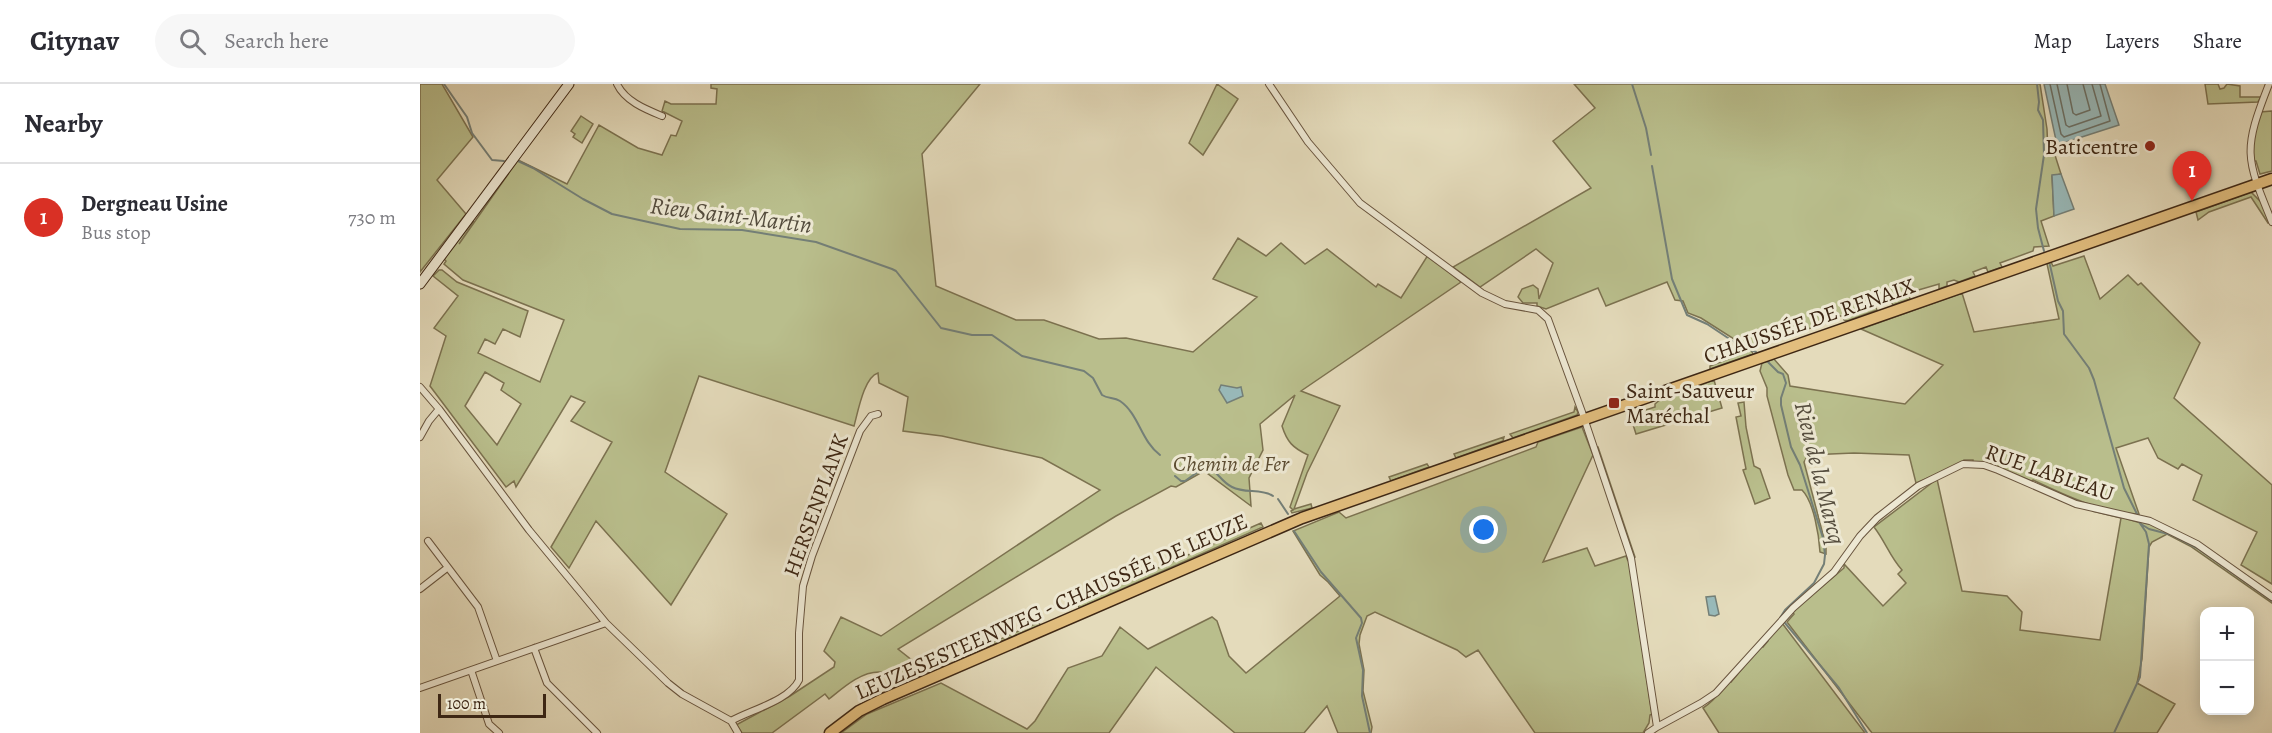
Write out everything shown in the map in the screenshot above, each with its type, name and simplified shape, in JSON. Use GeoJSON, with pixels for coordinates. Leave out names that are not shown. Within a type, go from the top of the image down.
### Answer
{"type":"FeatureCollection","features":[{"type":"Feature","properties":{"kind":"main road","name":"CHAUSSÉE DE RENAIX"},"geometry":{"type":"LineString","coordinates":[[1291,522],[2272,179]]}},
{"type":"Feature","properties":{"kind":"main road","name":"LEUZESESTEENWEG - CHAUSSÉE DE LEUZE"},"geometry":{"type":"LineString","coordinates":[[830,733],[847,718],[883,699],[1291,522]]}},
{"type":"Feature","properties":{"kind":"street"},"geometry":{"type":"LineString","coordinates":[[420,284],[569,84]]}},
{"type":"Feature","properties":{"kind":"street"},"geometry":{"type":"LineString","coordinates":[[617,84],[625,96],[647,110],[662,116]]}},
{"type":"Feature","properties":{"kind":"street"},"geometry":{"type":"LineString","coordinates":[[1269,84],[1308,142],[1360,203],[1482,293],[1505,304],[1538,310],[1548,319],[1585,419],[1633,566],[1657,727]]}},
{"type":"Feature","properties":{"kind":"street"},"geometry":{"type":"LineString","coordinates":[[2269,84],[2250,140],[2249,155],[2256,184],[2272,222]]}},
{"type":"Feature","properties":{"kind":"street"},"geometry":{"type":"LineString","coordinates":[[420,387],[439,409],[511,507],[606,623],[668,683],[682,694],[731,721],[738,733]]}},
{"type":"Feature","properties":{"kind":"street"},"geometry":{"type":"LineString","coordinates":[[420,437],[439,409]]}},
{"type":"Feature","properties":{"kind":"street","name":"HERSENPLANK"},"geometry":{"type":"LineString","coordinates":[[731,721],[764,706],[791,690],[799,680],[801,603],[812,555],[860,432],[871,416],[878,414]]}},
{"type":"Feature","properties":{"kind":"street","name":"RUE LABLEAU"},"geometry":{"type":"LineString","coordinates":[[1648,733],[1710,698],[1782,620],[1834,572],[1860,536],[1877,518],[1918,486],[1954,467],[1970,463],[1998,470],[2076,504],[2140,518],[2160,525],[2197,544],[2272,597]]}},
{"type":"Feature","properties":{"kind":"street"},"geometry":{"type":"LineString","coordinates":[[428,541],[478,607],[497,661]]}},
{"type":"Feature","properties":{"kind":"street"},"geometry":{"type":"LineString","coordinates":[[420,589],[447,568]]}},
{"type":"Feature","properties":{"kind":"street"},"geometry":{"type":"LineString","coordinates":[[420,688],[606,623]]}},
{"type":"Feature","properties":{"kind":"street"},"geometry":{"type":"LineString","coordinates":[[534,648],[547,684],[597,733]]}},
{"type":"Feature","properties":{"kind":"street"},"geometry":{"type":"LineString","coordinates":[[471,670],[489,724],[499,733]]}},
{"type":"Feature","properties":{"kind":"green space"},"geometry":{"type":"Polygon","coordinates":[[[420,84],[442,84],[473,137],[437,180],[466,214],[420,272],[420,84]]]}},
{"type":"Feature","properties":{"kind":"green space","name":"Chemin de Fer"},"geometry":{"type":"Polygon","coordinates":[[[711,84],[980,84],[922,154],[936,286],[1016,320],[1044,320],[1099,339],[1126,338],[1193,352],[1257,297],[1213,279],[1238,238],[1266,256],[1281,243],[1305,264],[1327,249],[1376,287],[1378,284],[1401,298],[1428,255],[1461,282],[1301,391],[1340,406],[1307,473],[1294,509],[1311,504],[1312,508],[1292,513],[1293,510],[1290,507],[1308,455],[1291,444],[1282,426],[1295,395],[1260,424],[1263,450],[1249,478],[1251,506],[1204,471],[1116,516],[898,649],[927,672],[907,681],[882,672],[865,675],[852,681],[829,699],[825,694],[772,733],[742,733],[736,725],[790,696],[834,667],[835,662],[824,651],[841,617],[881,636],[1100,490],[1042,458],[942,436],[903,431],[908,397],[879,383],[878,373],[873,376],[865,388],[854,426],[699,376],[665,472],[727,514],[671,605],[596,521],[569,568],[551,547],[612,442],[571,421],[585,402],[571,396],[516,487],[514,481],[506,487],[430,386],[446,336],[434,328],[458,296],[433,276],[442,270],[457,282],[528,311],[520,337],[503,329],[495,344],[485,339],[478,353],[540,382],[564,320],[463,280],[444,264],[446,261],[444,259],[473,221],[459,244],[518,160],[567,184],[599,125],[638,148],[662,155],[671,135],[676,136],[682,121],[662,111],[665,101],[671,104],[716,104],[717,89],[711,88],[711,84]],[[485,372],[465,406],[497,445],[521,404],[501,390],[504,383],[485,372]]]}},
{"type":"Feature","properties":{"kind":"green space"},"geometry":{"type":"Polygon","coordinates":[[[1217,84],[1238,99],[1203,155],[1189,143],[1217,84]]]}},
{"type":"Feature","properties":{"kind":"green space"},"geometry":{"type":"Polygon","coordinates":[[[1574,84],[2040,84],[2048,153],[2054,152],[2061,174],[2052,176],[2054,216],[2041,221],[2049,246],[2034,247],[2033,251],[2000,263],[2002,267],[1988,272],[1986,267],[1973,272],[1975,276],[1959,282],[1954,280],[1947,282],[1947,286],[1939,289],[1939,284],[1908,293],[1910,299],[1893,305],[1890,300],[1875,306],[1877,310],[1847,321],[1843,316],[1838,316],[1811,328],[1748,348],[1701,318],[1688,313],[1683,301],[1675,300],[1667,282],[1606,306],[1598,288],[1546,309],[1537,306],[1537,303],[1523,303],[1518,297],[1522,289],[1533,285],[1538,289],[1539,299],[1553,263],[1536,249],[1480,287],[1453,267],[1591,188],[1553,141],[1595,108],[1574,84]]]}},
{"type":"Feature","properties":{"kind":"green space"},"geometry":{"type":"Polygon","coordinates":[[[2205,84],[2218,84],[2220,89],[2227,84],[2240,86],[2240,97],[2261,97],[2258,102],[2208,104],[2205,84]]]}},
{"type":"Feature","properties":{"kind":"green space"},"geometry":{"type":"Polygon","coordinates":[[[2272,111],[2272,171],[2260,174],[2256,161],[2252,161],[2251,152],[2260,112],[2272,111]]]}},
{"type":"Feature","properties":{"kind":"green space"},"geometry":{"type":"Polygon","coordinates":[[[581,116],[593,124],[582,143],[573,137],[575,134],[571,131],[581,116]]]}},
{"type":"Feature","properties":{"kind":"green space"},"geometry":{"type":"Polygon","coordinates":[[[2251,192],[2261,202],[2270,222],[2268,223],[2251,197],[2209,212],[2198,220],[2196,212],[2251,192]]]}},
{"type":"Feature","properties":{"kind":"green space"},"geometry":{"type":"Polygon","coordinates":[[[2084,256],[2100,299],[2128,275],[2138,285],[2141,283],[2200,343],[2174,398],[2272,485],[2272,584],[2241,565],[2257,532],[2193,500],[2202,475],[2182,464],[2178,469],[2158,458],[2148,438],[2116,448],[2139,514],[2098,507],[2033,480],[1973,462],[1973,460],[1964,460],[1964,463],[1916,483],[1909,455],[1854,453],[1808,455],[1804,462],[1826,546],[1826,554],[1820,552],[1810,502],[1802,490],[1794,490],[1788,475],[1767,396],[1767,388],[1760,371],[1762,363],[1774,359],[1788,375],[1790,386],[1905,404],[1943,365],[1861,329],[1962,293],[1974,332],[2059,319],[2047,264],[2051,262],[2053,266],[2084,256]]]}},
{"type":"Feature","properties":{"kind":"green space"},"geometry":{"type":"Polygon","coordinates":[[[1751,350],[1753,354],[1710,369],[1710,366],[1751,350]]]}},
{"type":"Feature","properties":{"kind":"green space"},"geometry":{"type":"Polygon","coordinates":[[[1714,380],[1722,408],[1636,434],[1630,415],[1655,407],[1655,404],[1662,398],[1714,380]]]}},
{"type":"Feature","properties":{"kind":"green space"},"geometry":{"type":"Polygon","coordinates":[[[1744,402],[1746,427],[1754,466],[1760,469],[1770,498],[1755,504],[1743,470],[1746,469],[1736,417],[1741,416],[1738,403],[1744,402]]]}},
{"type":"Feature","properties":{"kind":"green space"},"geometry":{"type":"Polygon","coordinates":[[[1575,407],[1577,415],[1513,438],[1510,434],[1574,412],[1575,407]]]}},
{"type":"Feature","properties":{"kind":"green space"},"geometry":{"type":"Polygon","coordinates":[[[1582,427],[1593,455],[1543,562],[1587,548],[1595,566],[1626,556],[1628,561],[1628,553],[1652,714],[1643,733],[1535,733],[1478,650],[1466,657],[1457,650],[1375,612],[1367,616],[1359,644],[1364,670],[1363,691],[1372,727],[1371,733],[1338,733],[1327,706],[1304,733],[1235,733],[1156,667],[1109,733],[841,733],[867,714],[941,683],[1027,729],[1035,721],[1068,668],[1102,656],[1120,627],[1148,649],[1212,617],[1217,621],[1229,656],[1246,673],[1340,596],[1320,575],[1293,531],[1339,512],[1346,518],[1536,447],[1538,442],[1582,427]]]}},
{"type":"Feature","properties":{"kind":"green space"},"geometry":{"type":"Polygon","coordinates":[[[1504,437],[1503,441],[1456,458],[1454,454],[1504,437]]]}},
{"type":"Feature","properties":{"kind":"green space"},"geometry":{"type":"Polygon","coordinates":[[[1595,447],[1598,447],[1635,557],[1633,558],[1595,447]]]}},
{"type":"Feature","properties":{"kind":"green space"},"geometry":{"type":"Polygon","coordinates":[[[1427,464],[1429,467],[1391,481],[1389,477],[1427,464]]]}},
{"type":"Feature","properties":{"kind":"green space"},"geometry":{"type":"Polygon","coordinates":[[[1937,479],[1962,591],[2007,596],[2022,612],[2020,630],[2100,640],[2121,518],[2092,511],[2127,517],[2127,519],[2141,523],[2142,520],[2188,541],[2272,598],[2272,603],[2190,546],[2167,534],[2152,542],[2149,547],[2142,659],[2137,683],[2175,704],[2157,733],[1872,733],[1787,622],[1794,614],[1792,612],[1844,568],[1844,564],[1883,606],[1906,583],[1898,574],[1902,570],[1874,527],[1937,479]]]}},
{"type":"Feature","properties":{"kind":"green space"},"geometry":{"type":"Polygon","coordinates":[[[1261,523],[1263,527],[1079,608],[1078,603],[1261,523]]]}},
{"type":"Feature","properties":{"kind":"green space"},"geometry":{"type":"Polygon","coordinates":[[[1039,622],[1040,625],[988,647],[987,645],[1039,622]]]}},
{"type":"Feature","properties":{"kind":"green space"},"geometry":{"type":"Polygon","coordinates":[[[1782,623],[1865,733],[1719,733],[1703,708],[1715,699],[1729,681],[1731,682],[1782,623]]]}},
{"type":"Feature","properties":{"kind":"water"},"geometry":{"type":"Polygon","coordinates":[[[2044,84],[2105,84],[2119,125],[2057,145],[2044,84]]]}},
{"type":"Feature","properties":{"kind":"water"},"geometry":{"type":"Polygon","coordinates":[[[2061,174],[2074,209],[2054,216],[2052,175],[2061,174]]]}},
{"type":"Feature","properties":{"kind":"water"},"geometry":{"type":"Polygon","coordinates":[[[1221,385],[1241,387],[1243,396],[1227,403],[1219,390],[1221,385]]]}},
{"type":"Feature","properties":{"kind":"water"},"geometry":{"type":"Polygon","coordinates":[[[1715,596],[1719,614],[1715,616],[1709,615],[1706,597],[1715,596]]]}},
{"type":"Feature","properties":{"kind":"waterway","name":"Rieu Saint-Martin"},"geometry":{"type":"LineString","coordinates":[[444,84],[467,117],[472,133],[492,160],[504,161]]}},
{"type":"Feature","properties":{"kind":"waterway"},"geometry":{"type":"LineString","coordinates":[[1632,84],[1646,128],[1651,155]]}},
{"type":"Feature","properties":{"kind":"waterway"},"geometry":{"type":"LineString","coordinates":[[2037,84],[2038,110],[2043,120],[2044,155],[2036,209],[2044,251]]}},
{"type":"Feature","properties":{"kind":"waterway","name":"Rieu Saint-Martin"},"geometry":{"type":"LineString","coordinates":[[518,161],[612,214],[680,229],[742,230],[816,242],[892,269],[941,328],[972,335],[992,335],[1022,356],[1084,371],[1093,378],[1102,395],[1118,400],[1126,406],[1148,442],[1160,455]]}},
{"type":"Feature","properties":{"kind":"waterway","name":"Rieu de la Marcq"},"geometry":{"type":"LineString","coordinates":[[1652,166],[1672,279],[1687,315],[1707,324],[1740,346],[1756,352]]}},
{"type":"Feature","properties":{"kind":"waterway"},"geometry":{"type":"LineString","coordinates":[[2050,265],[2058,301],[2063,311],[2064,334],[2089,368],[2094,380],[2124,488],[2137,514]]}},
{"type":"Feature","properties":{"kind":"waterway","name":"Rieu de la Marcq"},"geometry":{"type":"LineString","coordinates":[[1768,362],[1783,374],[1786,383],[1781,405],[1791,447],[1800,465],[1823,538],[1825,555],[1824,564],[1814,583],[1785,610],[1780,618]]}},
{"type":"Feature","properties":{"kind":"waterway"},"geometry":{"type":"LineString","coordinates":[[1175,476],[1185,481],[1206,466],[1232,487],[1273,496]]}},
{"type":"Feature","properties":{"kind":"waterway","name":"Rieu Saint-Martin"},"geometry":{"type":"LineString","coordinates":[[1278,499],[1288,514]]}},
{"type":"Feature","properties":{"kind":"waterway"},"geometry":{"type":"LineString","coordinates":[[2114,733],[2140,677],[2149,544],[2146,532],[2139,522]]}},
{"type":"Feature","properties":{"kind":"waterway"},"geometry":{"type":"LineString","coordinates":[[2141,524],[2149,529],[2172,535],[2197,548],[2272,601]]}},
{"type":"Feature","properties":{"kind":"waterway"},"geometry":{"type":"LineString","coordinates":[[1294,531],[1321,572],[1361,618],[1362,623],[1356,638],[1363,670],[1362,696],[1370,733]]}},
{"type":"Feature","properties":{"kind":"waterway"},"geometry":{"type":"LineString","coordinates":[[1785,623],[1839,688],[1867,733]]}},
{"type":"Feature","properties":{"kind":"place","name":"Baticentre"},"geometry":{"type":"Point","coordinates":[2150,146]}},
{"type":"Feature","properties":{"kind":"place","name":"Dergneau Usine"},"geometry":{"type":"Point","coordinates":[2192,201]}},
{"type":"Feature","properties":{"kind":"place","name":"Saint-Sauveur Maréchal"},"geometry":{"type":"Point","coordinates":[1614,403]}}]}
